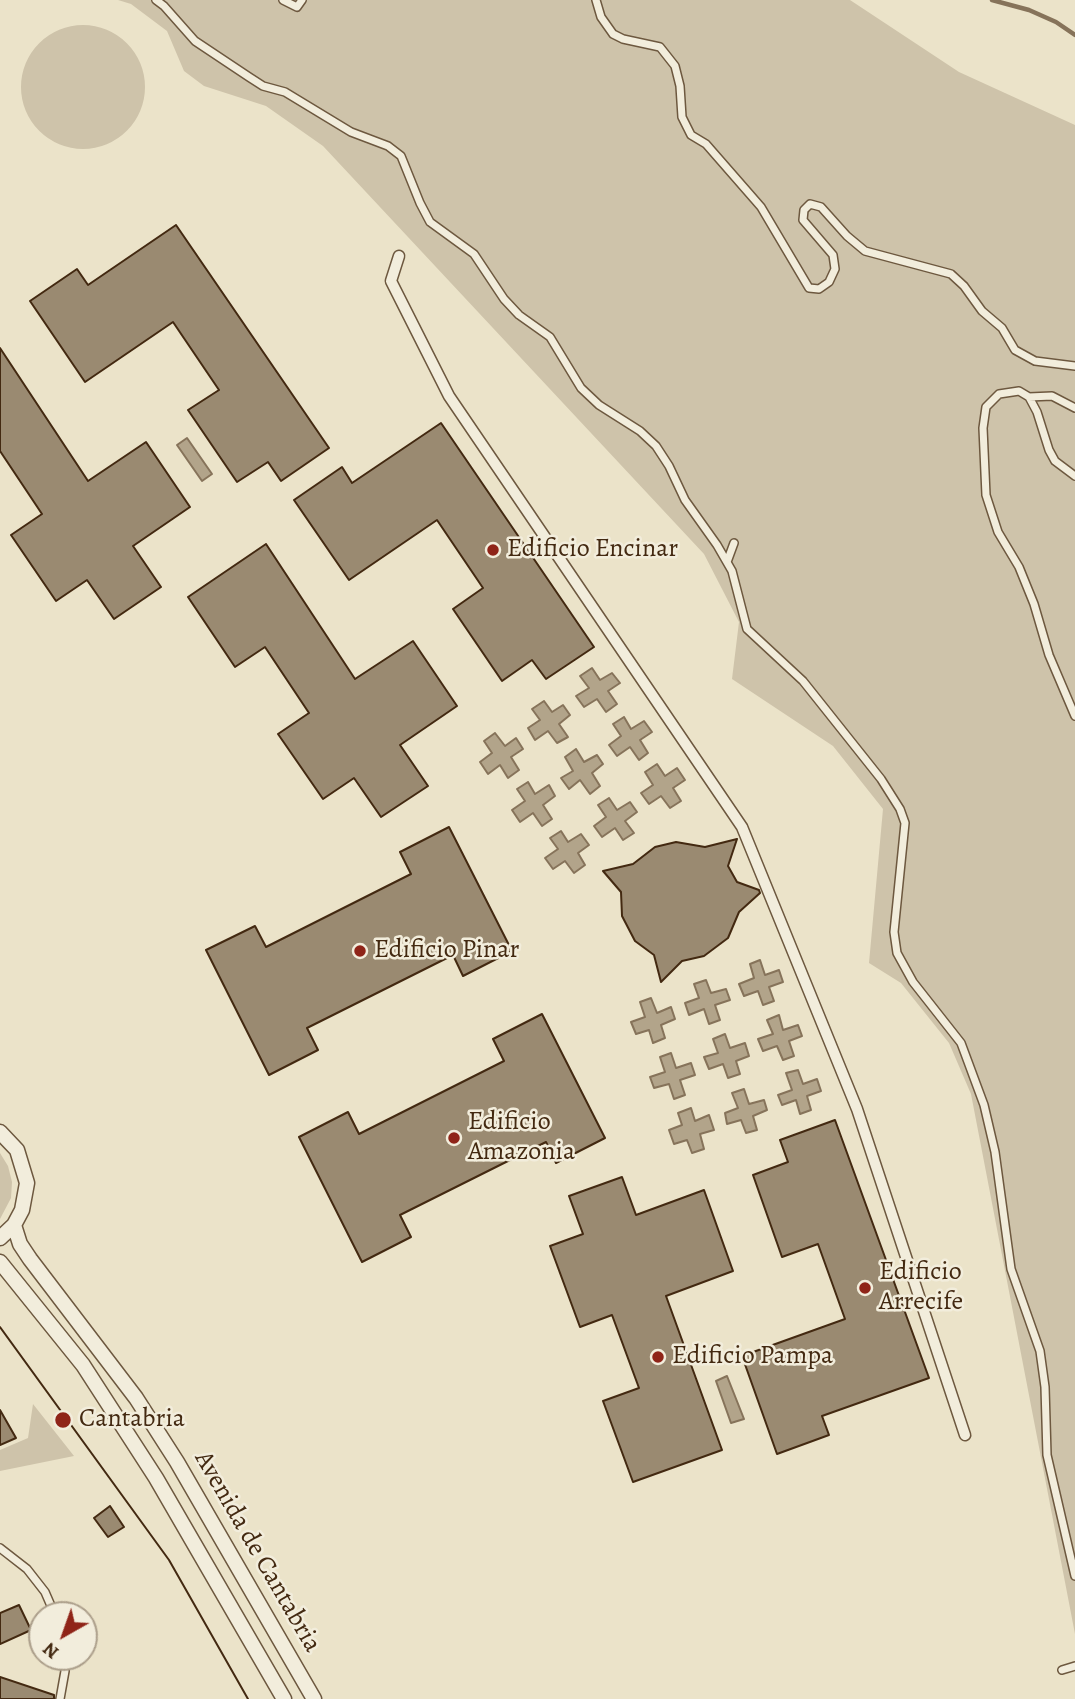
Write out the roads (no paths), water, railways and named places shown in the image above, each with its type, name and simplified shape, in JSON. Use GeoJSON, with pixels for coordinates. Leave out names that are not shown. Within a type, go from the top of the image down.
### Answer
{"type":"FeatureCollection","features":[{"type":"Feature","properties":{"kind":"street"},"geometry":{"type":"LineString","coordinates":[[399,256],[391,281],[449,396],[742,827],[857,1109],[965,1435]]}},
{"type":"Feature","properties":{"kind":"street"},"geometry":{"type":"LineString","coordinates":[[0,1132],[18,1150],[27,1183],[22,1210],[14,1225],[0,1238]]}},
{"type":"Feature","properties":{"kind":"street","name":"Avenida de Cantabria"},"geometry":{"type":"LineString","coordinates":[[14,1225],[20,1244],[30,1259],[136,1398],[177,1462],[314,1699]]}},
{"type":"Feature","properties":{"kind":"street","name":"Avenida de Cantabria"},"geometry":{"type":"LineString","coordinates":[[0,1262],[83,1365],[156,1478],[285,1699]]}},
{"type":"Feature","properties":{"kind":"lane"},"geometry":{"type":"LineString","coordinates":[[156,0],[195,41],[263,86],[285,92],[351,132],[388,146],[401,156],[430,222],[474,254],[504,299],[519,315],[550,337],[581,388],[599,405],[640,431],[656,446],[685,500],[732,571],[747,629],[803,681],[839,723],[900,809],[905,823],[894,932],[898,953],[913,982],[961,1043],[984,1105],[995,1152],[1011,1269],[1040,1350],[1045,1387],[1047,1455],[1075,1576]]}},
{"type":"Feature","properties":{"kind":"lane"},"geometry":{"type":"LineString","coordinates":[[283,0],[297,7],[302,0]]}},
{"type":"Feature","properties":{"kind":"lane"},"geometry":{"type":"LineString","coordinates":[[596,0],[601,17],[613,34],[623,39],[660,47],[675,66],[681,86],[682,117],[691,135],[706,144],[761,207],[809,288],[819,289],[829,282],[835,269],[833,255],[803,220],[804,210],[810,204],[821,207],[847,236],[865,251],[951,274],[964,286],[982,311],[1002,328],[1015,350],[1035,361],[1075,366]]}},
{"type":"Feature","properties":{"kind":"lane"},"geometry":{"type":"LineString","coordinates":[[1075,476],[1055,461],[1029,397],[1019,391],[999,394],[986,407],[986,495],[998,532],[1019,567],[1034,604],[1049,655],[1075,716]]}},
{"type":"Feature","properties":{"kind":"lane"},"geometry":{"type":"LineString","coordinates":[[1029,397],[1052,396],[1075,408]]}},
{"type":"Feature","properties":{"kind":"lane"},"geometry":{"type":"LineString","coordinates":[[727,562],[734,543]]}},
{"type":"Feature","properties":{"kind":"lane"},"geometry":{"type":"LineString","coordinates":[[0,1548],[27,1569],[49,1601]]}},
{"type":"Feature","properties":{"kind":"lane"},"geometry":{"type":"LineString","coordinates":[[1062,1671],[1075,1666]]}},
{"type":"Feature","properties":{"kind":"lane"},"geometry":{"type":"LineString","coordinates":[[60,1699],[65,1671]]}},
{"type":"Feature","properties":{"kind":"waterway"},"geometry":{"type":"LineString","coordinates":[[992,0],[1029,10],[1056,22],[1075,35]]}},
{"type":"Feature","properties":{"kind":"tram line"},"geometry":{"type":"LineString","coordinates":[[0,1327],[169,1560],[248,1699]]}},
{"type":"Feature","properties":{"kind":"place","name":"Edificio Encinar"},"geometry":{"type":"Point","coordinates":[493,550]}},
{"type":"Feature","properties":{"kind":"place","name":"Edificio Pinar"},"geometry":{"type":"Point","coordinates":[360,951]}},
{"type":"Feature","properties":{"kind":"place","name":"Edificio Amazonia"},"geometry":{"type":"Point","coordinates":[454,1138]}},
{"type":"Feature","properties":{"kind":"place","name":"Edificio Arrecife"},"geometry":{"type":"Point","coordinates":[865,1288]}},
{"type":"Feature","properties":{"kind":"place","name":"Edificio Pampa"},"geometry":{"type":"Point","coordinates":[658,1357]}},
{"type":"Feature","properties":{"kind":"place","name":"Cantabria"},"geometry":{"type":"Point","coordinates":[63,1420]}}]}
